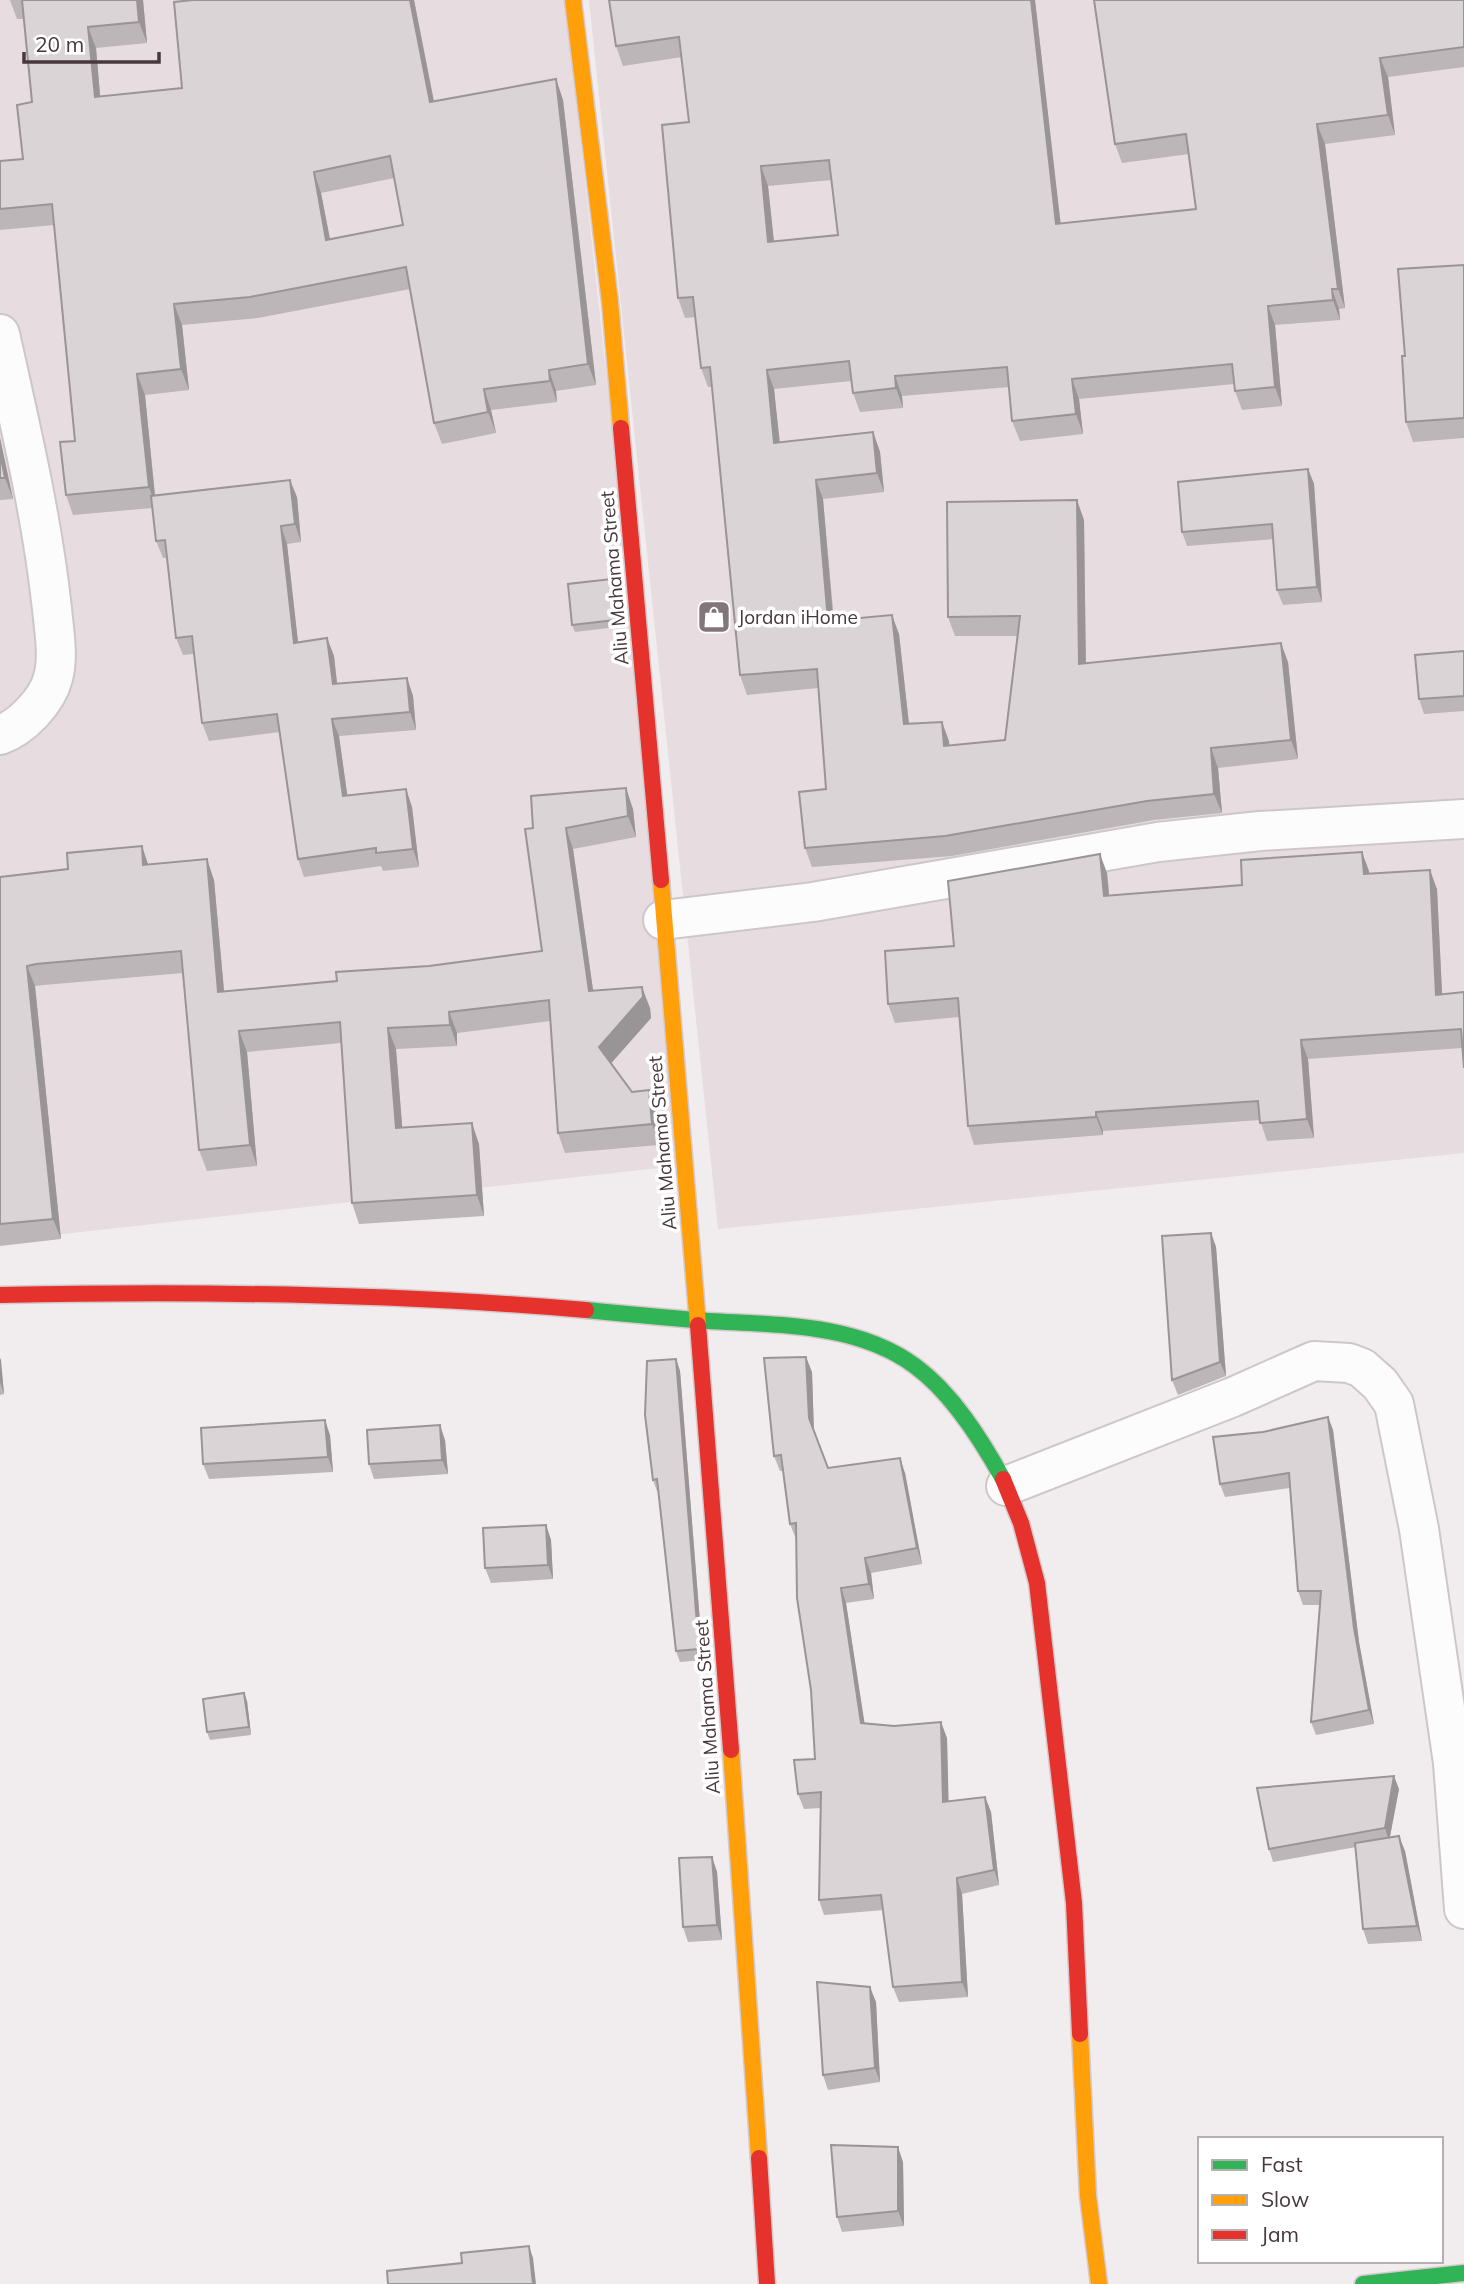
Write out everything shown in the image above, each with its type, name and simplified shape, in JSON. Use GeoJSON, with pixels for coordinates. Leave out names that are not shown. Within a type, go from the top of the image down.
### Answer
{"type":"FeatureCollection","features":[{"type":"Feature","properties":{"kind":"street","name":"Aliu Mahama Street"},"geometry":{"type":"LineString","coordinates":[[573,0],[610,302],[698,1320],[721,1599],[767,2284]]}},
{"type":"Feature","properties":{"kind":"street"},"geometry":{"type":"LineString","coordinates":[[0,334],[44,549],[55,643],[54,678],[45,696],[21,724],[0,735]]}},
{"type":"Feature","properties":{"kind":"street"},"geometry":{"type":"LineString","coordinates":[[663,920],[813,902],[1158,842],[1260,831],[1464,818]]}},
{"type":"Feature","properties":{"kind":"street"},"geometry":{"type":"LineString","coordinates":[[0,1295],[261,1294],[407,1297],[580,1308],[808,1328],[887,1350],[916,1366],[960,1414],[1006,1486],[1026,1536],[1037,1583],[1074,1903],[1088,2196],[1099,2284]]}},
{"type":"Feature","properties":{"kind":"street"},"geometry":{"type":"LineString","coordinates":[[1006,1486],[1233,1397],[1314,1361],[1349,1363],[1362,1368],[1380,1384],[1394,1404],[1408,1462],[1419,1529],[1452,1763],[1464,1909]]}},
{"type":"Feature","properties":{"kind":"street"},"geometry":{"type":"LineString","coordinates":[[1363,2284],[1464,2273]]}},
{"type":"Feature","properties":{"kind":"shaded area"},"geometry":{"type":"Polygon","coordinates":[[[0,0],[565,0],[694,1164],[0,1241],[0,0]]]}},
{"type":"Feature","properties":{"kind":"shaded area"},"geometry":{"type":"Polygon","coordinates":[[[589,0],[1464,0],[1464,1153],[718,1229],[589,0]]]}},
{"type":"Feature","properties":{"kind":"building"},"geometry":{"type":"Polygon","coordinates":[[[22,0],[137,0],[139,22],[88,27],[95,97],[182,88],[174,2],[410,0],[430,102],[556,79],[588,364],[549,370],[550,381],[484,389],[488,412],[434,423],[406,267],[250,297],[174,304],[181,369],[137,374],[149,487],[66,495],[60,442],[75,441],[52,204],[0,209],[0,161],[23,159],[17,105],[32,102],[22,0]],[[390,156],[314,172],[326,240],[403,225],[390,156]]]}},
{"type":"Feature","properties":{"kind":"building"},"geometry":{"type":"Polygon","coordinates":[[[609,0],[1031,0],[1056,224],[1196,209],[1186,134],[1115,144],[1094,0],[1464,0],[1464,47],[1380,58],[1388,115],[1317,124],[1338,289],[1332,289],[1333,300],[1268,306],[1275,387],[1235,391],[1232,364],[1072,379],[1076,414],[1012,421],[1007,367],[895,376],[896,388],[853,393],[849,361],[767,370],[774,443],[873,432],[877,473],[816,480],[828,621],[892,615],[904,724],[942,722],[944,746],[1005,740],[1020,616],[948,617],[947,502],[1077,500],[1079,664],[1281,643],[1291,740],[1211,748],[1214,794],[1147,801],[945,836],[805,848],[799,792],[826,789],[817,669],[740,675],[710,367],[701,368],[693,297],[678,298],[662,125],[689,122],[679,37],[616,46],[609,0]],[[829,160],[761,166],[768,242],[838,235],[829,160]]]}},
{"type":"Feature","properties":{"kind":"building"},"geometry":{"type":"Polygon","coordinates":[[[1464,265],[1464,418],[1406,422],[1402,356],[1405,356],[1398,269],[1464,265]]]}},
{"type":"Feature","properties":{"kind":"building"},"geometry":{"type":"Polygon","coordinates":[[[0,453],[5,478],[0,478],[0,453]]]}},
{"type":"Feature","properties":{"kind":"building"},"geometry":{"type":"Polygon","coordinates":[[[1308,469],[1317,587],[1277,590],[1272,524],[1182,532],[1178,482],[1308,469]]]}},
{"type":"Feature","properties":{"kind":"building"},"geometry":{"type":"Polygon","coordinates":[[[290,480],[295,524],[281,526],[294,643],[327,638],[333,684],[407,678],[410,712],[332,719],[343,796],[406,789],[413,849],[376,853],[376,848],[298,859],[277,714],[202,723],[192,636],[176,638],[165,540],[156,541],[151,496],[290,480]]]}},
{"type":"Feature","properties":{"kind":"building"},"geometry":{"type":"Polygon","coordinates":[[[611,579],[615,620],[572,625],[568,584],[611,579]]]}},
{"type":"Feature","properties":{"kind":"building"},"geometry":{"type":"Polygon","coordinates":[[[1464,651],[1464,696],[1419,699],[1415,655],[1464,651]]]}},
{"type":"Feature","properties":{"kind":"building"},"geometry":{"type":"Polygon","coordinates":[[[626,788],[628,816],[566,828],[589,991],[642,987],[643,997],[599,1047],[632,1092],[649,1090],[652,1124],[558,1133],[549,1000],[449,1012],[450,1025],[388,1028],[396,1128],[472,1123],[477,1195],[352,1203],[340,1022],[239,1031],[250,1145],[199,1150],[181,951],[36,964],[27,966],[53,1219],[0,1224],[0,877],[68,869],[67,853],[142,846],[143,865],[207,859],[218,992],[337,981],[336,972],[429,966],[542,951],[525,829],[533,828],[531,796],[626,788]]]}},
{"type":"Feature","properties":{"kind":"building"},"geometry":{"type":"Polygon","coordinates":[[[1362,852],[1364,874],[1430,870],[1436,995],[1464,992],[1464,1068],[1461,1029],[1301,1040],[1307,1119],[1260,1123],[1258,1101],[1096,1112],[1096,1117],[968,1126],[958,998],[888,1004],[885,951],[954,946],[948,881],[1100,854],[1104,896],[1242,885],[1241,860],[1362,852]]]}},
{"type":"Feature","properties":{"kind":"building"},"geometry":{"type":"Polygon","coordinates":[[[1211,1233],[1220,1362],[1172,1380],[1162,1236],[1211,1233]]]}},
{"type":"Feature","properties":{"kind":"building"},"geometry":{"type":"Polygon","coordinates":[[[806,1357],[809,1418],[828,1468],[900,1458],[917,1548],[865,1558],[869,1584],[841,1588],[861,1723],[894,1726],[941,1722],[943,1802],[985,1797],[994,1870],[957,1878],[962,1982],[893,1987],[881,1895],[819,1900],[821,1792],[798,1794],[794,1760],[815,1759],[811,1690],[797,1598],[796,1523],[790,1524],[781,1455],[774,1456],[764,1358],[806,1357]]]}},
{"type":"Feature","properties":{"kind":"building"},"geometry":{"type":"Polygon","coordinates":[[[676,1359],[699,1649],[676,1651],[657,1479],[653,1480],[645,1415],[647,1361],[676,1359]]]}},
{"type":"Feature","properties":{"kind":"building"},"geometry":{"type":"Polygon","coordinates":[[[1328,1417],[1354,1628],[1369,1710],[1311,1722],[1321,1591],[1298,1591],[1289,1473],[1220,1484],[1213,1437],[1263,1432],[1328,1417]]]}},
{"type":"Feature","properties":{"kind":"building"},"geometry":{"type":"Polygon","coordinates":[[[325,1420],[328,1457],[203,1464],[201,1428],[325,1420]]]}},
{"type":"Feature","properties":{"kind":"building"},"geometry":{"type":"Polygon","coordinates":[[[440,1425],[442,1460],[369,1464],[367,1430],[440,1425]]]}},
{"type":"Feature","properties":{"kind":"building"},"geometry":{"type":"Polygon","coordinates":[[[546,1525],[548,1565],[485,1568],[483,1528],[546,1525]]]}},
{"type":"Feature","properties":{"kind":"building"},"geometry":{"type":"Polygon","coordinates":[[[244,1693],[249,1727],[207,1732],[203,1699],[244,1693]]]}},
{"type":"Feature","properties":{"kind":"building"},"geometry":{"type":"Polygon","coordinates":[[[1394,1776],[1385,1828],[1269,1849],[1257,1788],[1394,1776]]]}},
{"type":"Feature","properties":{"kind":"building"},"geometry":{"type":"Polygon","coordinates":[[[1399,1836],[1417,1926],[1363,1929],[1355,1843],[1399,1836]]]}},
{"type":"Feature","properties":{"kind":"building"},"geometry":{"type":"Polygon","coordinates":[[[712,1857],[717,1925],[683,1927],[679,1858],[712,1857]]]}},
{"type":"Feature","properties":{"kind":"building"},"geometry":{"type":"Polygon","coordinates":[[[817,1982],[870,1987],[875,2068],[823,2075],[817,1982]]]}},
{"type":"Feature","properties":{"kind":"building"},"geometry":{"type":"Polygon","coordinates":[[[831,2145],[898,2147],[898,2211],[837,2217],[831,2145]]]}},
{"type":"Feature","properties":{"kind":"building"},"geometry":{"type":"Polygon","coordinates":[[[529,2246],[533,2284],[388,2284],[387,2271],[462,2263],[461,2253],[529,2246]]]}},
{"type":"Feature","properties":{"kind":"traffic: fast"},"geometry":{"type":"LineString","coordinates":[[586,1310],[789,1326],[868,1341],[915,1366],[941,1389],[975,1433],[1003,1479]]}},
{"type":"Feature","properties":{"kind":"traffic: fast"},"geometry":{"type":"LineString","coordinates":[[1363,2284],[1464,2273]]}},
{"type":"Feature","properties":{"kind":"traffic: slow"},"geometry":{"type":"LineString","coordinates":[[573,0],[610,302],[621,428]]}},
{"type":"Feature","properties":{"kind":"traffic: slow"},"geometry":{"type":"LineString","coordinates":[[661,880],[698,1325]]}},
{"type":"Feature","properties":{"kind":"traffic: slow"},"geometry":{"type":"LineString","coordinates":[[731,1750],[759,2158]]}},
{"type":"Feature","properties":{"kind":"traffic: slow"},"geometry":{"type":"LineString","coordinates":[[1080,2034],[1088,2196],[1099,2284]]}},
{"type":"Feature","properties":{"kind":"traffic: jam"},"geometry":{"type":"LineString","coordinates":[[621,428],[661,880]]}},
{"type":"Feature","properties":{"kind":"traffic: jam"},"geometry":{"type":"LineString","coordinates":[[0,1295],[293,1295],[440,1300],[586,1310]]}},
{"type":"Feature","properties":{"kind":"traffic: jam"},"geometry":{"type":"LineString","coordinates":[[698,1325],[731,1750]]}},
{"type":"Feature","properties":{"kind":"traffic: jam"},"geometry":{"type":"LineString","coordinates":[[1003,1479],[1021,1523],[1037,1583],[1074,1903],[1080,2034]]}},
{"type":"Feature","properties":{"kind":"traffic: jam"},"geometry":{"type":"LineString","coordinates":[[759,2158],[767,2284]]}},
{"type":"Feature","properties":{"kind":"place","name":"Jordan iHome"},"geometry":{"type":"Point","coordinates":[714,617]}}]}
